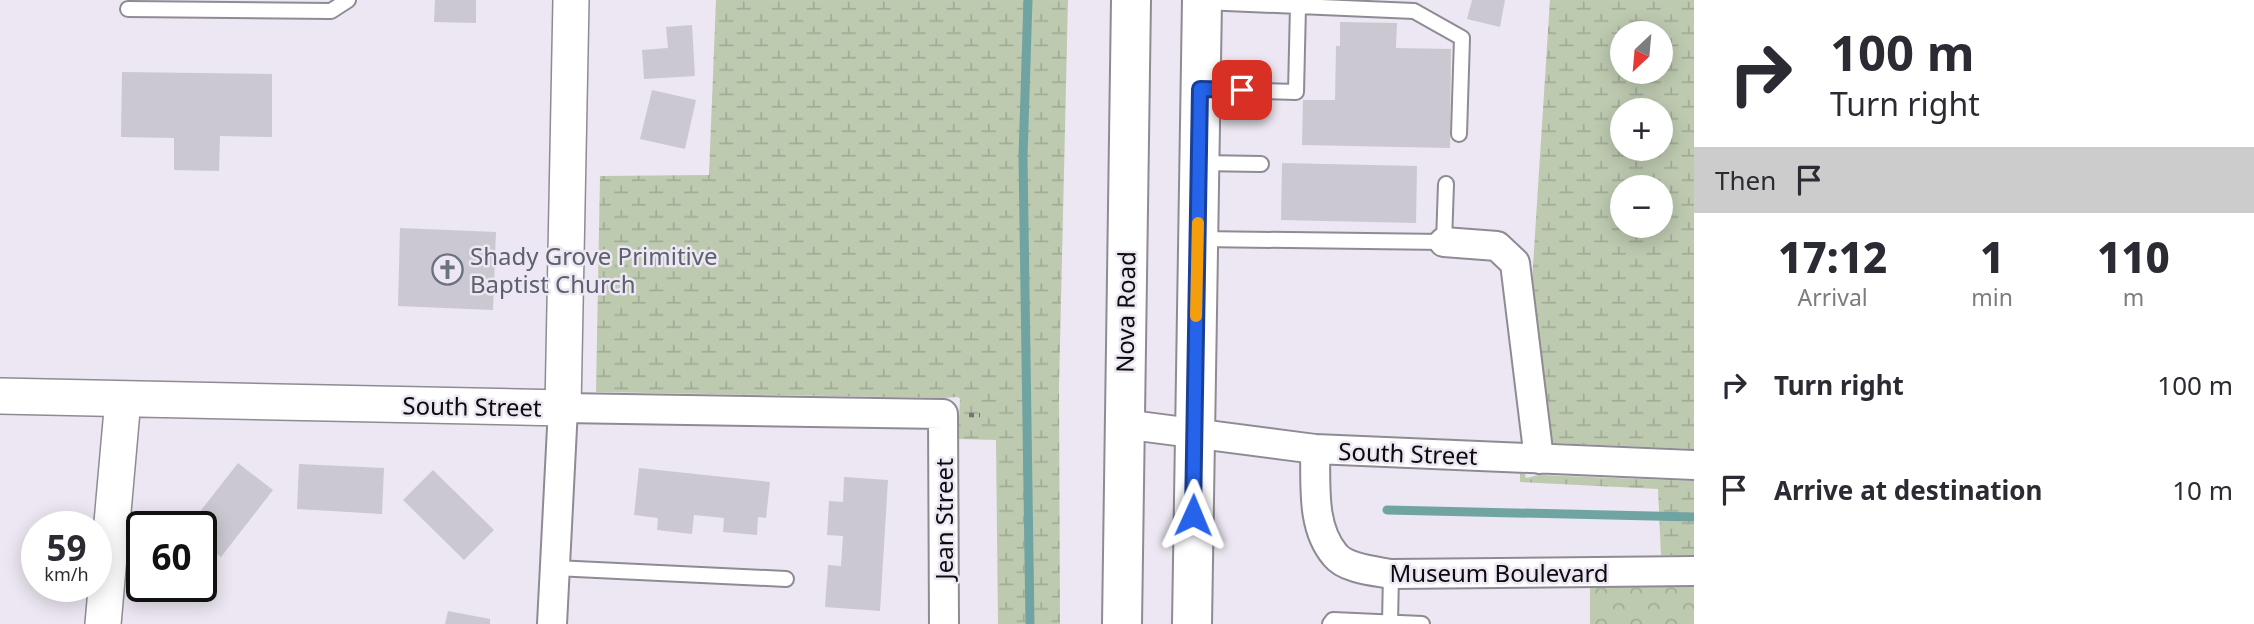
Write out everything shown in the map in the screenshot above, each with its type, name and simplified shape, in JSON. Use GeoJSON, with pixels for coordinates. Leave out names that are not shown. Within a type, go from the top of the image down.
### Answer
{"type":"FeatureCollection","features":[{"type":"Feature","properties":{"kind":"main road","name":"Nova Road"},"geometry":{"type":"LineString","coordinates":[[1122,624],[1131,0]]}},
{"type":"Feature","properties":{"kind":"main road"},"geometry":{"type":"LineString","coordinates":[[1192,624],[1202,1]]}},
{"type":"Feature","properties":{"kind":"street"},"geometry":{"type":"LineString","coordinates":[[552,624],[563,408],[571,0]]}},
{"type":"Feature","properties":{"kind":"street"},"geometry":{"type":"LineString","coordinates":[[1444,242],[1497,246],[1515,263],[1539,459]]}},
{"type":"Feature","properties":{"kind":"street","name":"South Street"},"geometry":{"type":"LineString","coordinates":[[0,396],[943,414]]}},
{"type":"Feature","properties":{"kind":"street"},"geometry":{"type":"LineString","coordinates":[[103,624],[123,399]]}},
{"type":"Feature","properties":{"kind":"street","name":"Jean Street"},"geometry":{"type":"LineString","coordinates":[[943,414],[944,624]]}},
{"type":"Feature","properties":{"kind":"street","name":"South Street"},"geometry":{"type":"LineString","coordinates":[[1124,424],[1315,449],[1694,465]]}},
{"type":"Feature","properties":{"kind":"street","name":"Museum Boulevard"},"geometry":{"type":"LineString","coordinates":[[1315,449],[1318,524],[1335,557],[1359,569],[1391,574],[1694,571]]}},
{"type":"Feature","properties":{"kind":"lane"},"geometry":{"type":"LineString","coordinates":[[128,9],[331,11],[348,0]]}},
{"type":"Feature","properties":{"kind":"lane"},"geometry":{"type":"LineString","coordinates":[[1202,1],[1414,11],[1462,38],[1459,134]]}},
{"type":"Feature","properties":{"kind":"lane"},"geometry":{"type":"LineString","coordinates":[[1200,89],[1296,92],[1298,6]]}},
{"type":"Feature","properties":{"kind":"lane"},"geometry":{"type":"LineString","coordinates":[[1199,163],[1261,164]]}},
{"type":"Feature","properties":{"kind":"lane"},"geometry":{"type":"LineString","coordinates":[[1197,239],[1444,242],[1446,184]]}},
{"type":"Feature","properties":{"kind":"lane"},"geometry":{"type":"LineString","coordinates":[[555,568],[786,579]]}},
{"type":"Feature","properties":{"kind":"lane"},"geometry":{"type":"LineString","coordinates":[[1390,623],[1391,574]]}},
{"type":"Feature","properties":{"kind":"lane"},"geometry":{"type":"LineString","coordinates":[[1330,624],[1334,620],[1422,624]]}},
{"type":"Feature","properties":{"kind":"green space"},"geometry":{"type":"Polygon","coordinates":[[[716,0],[1068,0],[1059,386],[1060,624],[998,624],[996,440],[958,439],[958,397],[596,392],[600,176],[709,175],[716,0]]]}},
{"type":"Feature","properties":{"kind":"green space"},"geometry":{"type":"Polygon","coordinates":[[[1550,0],[1694,0],[1694,449],[1552,443],[1532,281],[1550,0]]]}},
{"type":"Feature","properties":{"kind":"green space"},"geometry":{"type":"Polygon","coordinates":[[[1520,474],[1525,474],[1526,478],[1539,475],[1694,481],[1694,555],[1661,555],[1658,489],[1520,482],[1520,474]]]}},
{"type":"Feature","properties":{"kind":"green space"},"geometry":{"type":"Polygon","coordinates":[[[1694,571],[1694,624],[1590,624],[1590,572],[1694,571]]]}},
{"type":"Feature","properties":{"kind":"building"},"geometry":{"type":"Polygon","coordinates":[[[435,0],[476,0],[476,23],[434,22],[435,0]]]}},
{"type":"Feature","properties":{"kind":"building"},"geometry":{"type":"Polygon","coordinates":[[[1472,0],[1505,0],[1500,27],[1467,19],[1472,0]]]}},
{"type":"Feature","properties":{"kind":"building"},"geometry":{"type":"Polygon","coordinates":[[[1340,22],[1397,23],[1396,48],[1451,49],[1450,148],[1302,145],[1303,100],[1335,100],[1336,46],[1340,46],[1340,22]]]}},
{"type":"Feature","properties":{"kind":"building"},"geometry":{"type":"Polygon","coordinates":[[[692,25],[695,76],[644,79],[642,50],[668,48],[666,27],[692,25]]]}},
{"type":"Feature","properties":{"kind":"building"},"geometry":{"type":"Polygon","coordinates":[[[122,72],[272,74],[272,137],[220,136],[219,171],[174,170],[174,138],[121,137],[122,72]]]}},
{"type":"Feature","properties":{"kind":"building"},"geometry":{"type":"Polygon","coordinates":[[[652,90],[696,100],[685,149],[640,139],[652,90]]]}},
{"type":"Feature","properties":{"kind":"building"},"geometry":{"type":"Polygon","coordinates":[[[1282,163],[1417,166],[1416,223],[1281,220],[1282,163]]]}},
{"type":"Feature","properties":{"kind":"building","name":"Shady Grove Primitive Baptist Church"},"geometry":{"type":"Polygon","coordinates":[[[400,228],[496,232],[493,310],[398,306],[400,228]]]}},
{"type":"Feature","properties":{"kind":"building"},"geometry":{"type":"Polygon","coordinates":[[[238,463],[273,490],[221,557],[217,554],[217,511],[200,511],[238,463]]]}},
{"type":"Feature","properties":{"kind":"building"},"geometry":{"type":"Polygon","coordinates":[[[299,464],[384,468],[382,514],[297,509],[299,464]]]}},
{"type":"Feature","properties":{"kind":"building"},"geometry":{"type":"Polygon","coordinates":[[[639,468],[770,482],[766,518],[758,517],[757,535],[723,532],[724,518],[694,515],[692,534],[657,530],[658,518],[634,515],[639,468]]]}},
{"type":"Feature","properties":{"kind":"building"},"geometry":{"type":"Polygon","coordinates":[[[433,470],[494,530],[464,560],[403,500],[433,470]]]}},
{"type":"Feature","properties":{"kind":"building"},"geometry":{"type":"Polygon","coordinates":[[[844,477],[888,480],[880,611],[825,607],[828,565],[841,566],[843,536],[827,535],[829,501],[843,502],[844,477]]]}},
{"type":"Feature","properties":{"kind":"building"},"geometry":{"type":"Polygon","coordinates":[[[448,611],[490,619],[490,624],[445,624],[448,611]]]}},
{"type":"Feature","properties":{"kind":"waterway"},"geometry":{"type":"LineString","coordinates":[[1028,0],[1023,157],[1030,624]]}},
{"type":"Feature","properties":{"kind":"waterway"},"geometry":{"type":"LineString","coordinates":[[1387,510],[1694,517]]}},
{"type":"Feature","properties":{"kind":"slow traffic"},"geometry":{"type":"LineString","coordinates":[[1196,316],[1198,223]]}},
{"type":"Feature","properties":{"kind":"place","name":"Shady Grove Primitive Baptist Church"},"geometry":{"type":"Point","coordinates":[447,269]}},
{"type":"Feature","properties":{"kind":"route"},"geometry":{"type":"LineString","coordinates":[[1193,515],[1200,89],[1242,90]]}}]}
